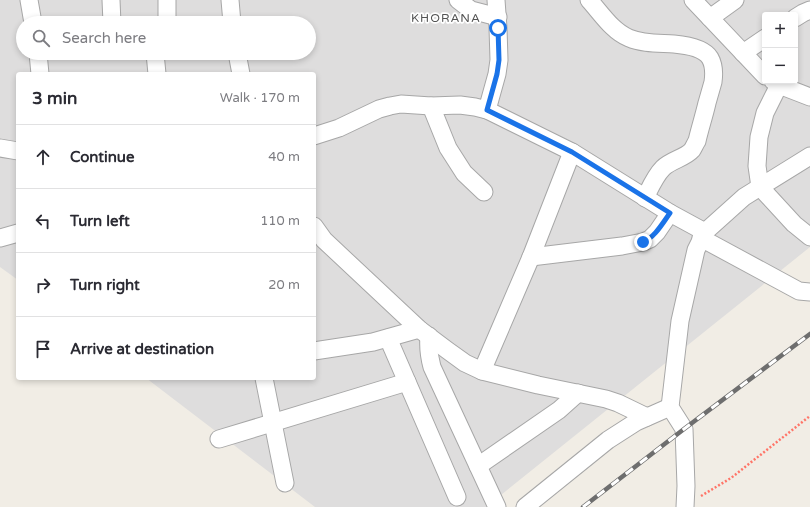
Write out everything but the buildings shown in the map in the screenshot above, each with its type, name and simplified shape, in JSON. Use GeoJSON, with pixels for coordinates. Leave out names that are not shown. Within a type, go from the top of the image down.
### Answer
{"type":"FeatureCollection","features":[{"type":"Feature","properties":{"kind":"street"},"geometry":{"type":"LineString","coordinates":[[29,0],[32,16]]}},
{"type":"Feature","properties":{"kind":"street"},"geometry":{"type":"LineString","coordinates":[[111,0],[112,16]]}},
{"type":"Feature","properties":{"kind":"street"},"geometry":{"type":"LineString","coordinates":[[167,0],[167,16]]}},
{"type":"Feature","properties":{"kind":"street"},"geometry":{"type":"LineString","coordinates":[[230,0],[231,16]]}},
{"type":"Feature","properties":{"kind":"street"},"geometry":{"type":"LineString","coordinates":[[458,0],[471,10],[498,17]]}},
{"type":"Feature","properties":{"kind":"street"},"geometry":{"type":"LineString","coordinates":[[487,110],[497,74],[499,60],[496,0]]}},
{"type":"Feature","properties":{"kind":"street"},"geometry":{"type":"LineString","coordinates":[[590,0],[607,21],[629,38],[643,42],[675,44],[700,50],[710,59],[713,67],[713,81],[697,141],[692,150],[684,156],[669,163],[662,169],[657,175],[645,198]]}},
{"type":"Feature","properties":{"kind":"street"},"geometry":{"type":"LineString","coordinates":[[693,0],[762,73]]}},
{"type":"Feature","properties":{"kind":"street"},"geometry":{"type":"LineString","coordinates":[[710,18],[735,0]]}},
{"type":"Feature","properties":{"kind":"street"},"geometry":{"type":"LineString","coordinates":[[798,16],[810,10]]}},
{"type":"Feature","properties":{"kind":"street"},"geometry":{"type":"LineString","coordinates":[[743,53],[762,40]]}},
{"type":"Feature","properties":{"kind":"street"},"geometry":{"type":"LineString","coordinates":[[39,60],[40,72]]}},
{"type":"Feature","properties":{"kind":"street"},"geometry":{"type":"LineString","coordinates":[[155,60],[157,72]]}},
{"type":"Feature","properties":{"kind":"street"},"geometry":{"type":"LineString","coordinates":[[238,60],[241,72]]}},
{"type":"Feature","properties":{"kind":"street"},"geometry":{"type":"LineString","coordinates":[[776,84],[759,137],[757,166],[760,187],[794,224],[810,237]]}},
{"type":"Feature","properties":{"kind":"street"},"geometry":{"type":"LineString","coordinates":[[778,84],[810,97]]}},
{"type":"Feature","properties":{"kind":"street"},"geometry":{"type":"LineString","coordinates":[[316,135],[339,128],[379,109],[401,104],[431,106],[460,105],[487,110],[572,152],[703,235],[800,291],[810,292]]}},
{"type":"Feature","properties":{"kind":"street"},"geometry":{"type":"LineString","coordinates":[[431,106],[448,148],[464,173],[484,192]]}},
{"type":"Feature","properties":{"kind":"street"},"geometry":{"type":"LineString","coordinates":[[0,148],[16,151]]}},
{"type":"Feature","properties":{"kind":"street"},"geometry":{"type":"LineString","coordinates":[[482,371],[531,257],[572,152]]}},
{"type":"Feature","properties":{"kind":"street"},"geometry":{"type":"LineString","coordinates":[[685,506],[686,486],[684,429],[670,407],[680,321],[696,250],[703,235],[744,197],[810,156]]}},
{"type":"Feature","properties":{"kind":"street"},"geometry":{"type":"LineString","coordinates":[[531,257],[643,242],[650,239],[657,232],[670,213]]}},
{"type":"Feature","properties":{"kind":"street"},"geometry":{"type":"LineString","coordinates":[[316,231],[424,333],[465,363],[482,371],[538,385],[606,399],[647,417]]}},
{"type":"Feature","properties":{"kind":"street"},"geometry":{"type":"LineString","coordinates":[[0,238],[16,234]]}},
{"type":"Feature","properties":{"kind":"street"},"geometry":{"type":"LineString","coordinates":[[316,352],[388,338],[424,333]]}},
{"type":"Feature","properties":{"kind":"street"},"geometry":{"type":"LineString","coordinates":[[424,333],[432,366],[497,507]]}},
{"type":"Feature","properties":{"kind":"street"},"geometry":{"type":"LineString","coordinates":[[388,338],[457,497]]}},
{"type":"Feature","properties":{"kind":"street"},"geometry":{"type":"LineString","coordinates":[[264,380],[285,483]]}},
{"type":"Feature","properties":{"kind":"street"},"geometry":{"type":"LineString","coordinates":[[219,439],[407,382]]}},
{"type":"Feature","properties":{"kind":"street"},"geometry":{"type":"LineString","coordinates":[[478,466],[559,410],[578,393]]}},
{"type":"Feature","properties":{"kind":"street"},"geometry":{"type":"LineString","coordinates":[[525,507],[608,440],[636,422],[670,407]]}},
{"type":"Feature","properties":{"kind":"path"},"geometry":{"type":"LineString","coordinates":[[685,506],[731,478],[810,416]]}},
{"type":"Feature","properties":{"kind":"shaded area"},"geometry":{"type":"Polygon","coordinates":[[[0,0],[810,0],[810,247],[486,507],[315,507],[149,380],[316,380],[316,72],[16,72],[16,279],[0,267],[0,0]]]}},
{"type":"Feature","properties":{"kind":"railway"},"geometry":{"type":"LineString","coordinates":[[583,507],[810,334]]}},
{"type":"Feature","properties":{"kind":"district","name":"KHORANA"},"geometry":{"type":"Point","coordinates":[446,18]}},
{"type":"Feature","properties":{"kind":"route"},"geometry":{"type":"LineString","coordinates":[[498,28],[499,60],[497,74],[487,110],[572,152],[670,213],[657,232],[650,239],[643,242]]}}]}
